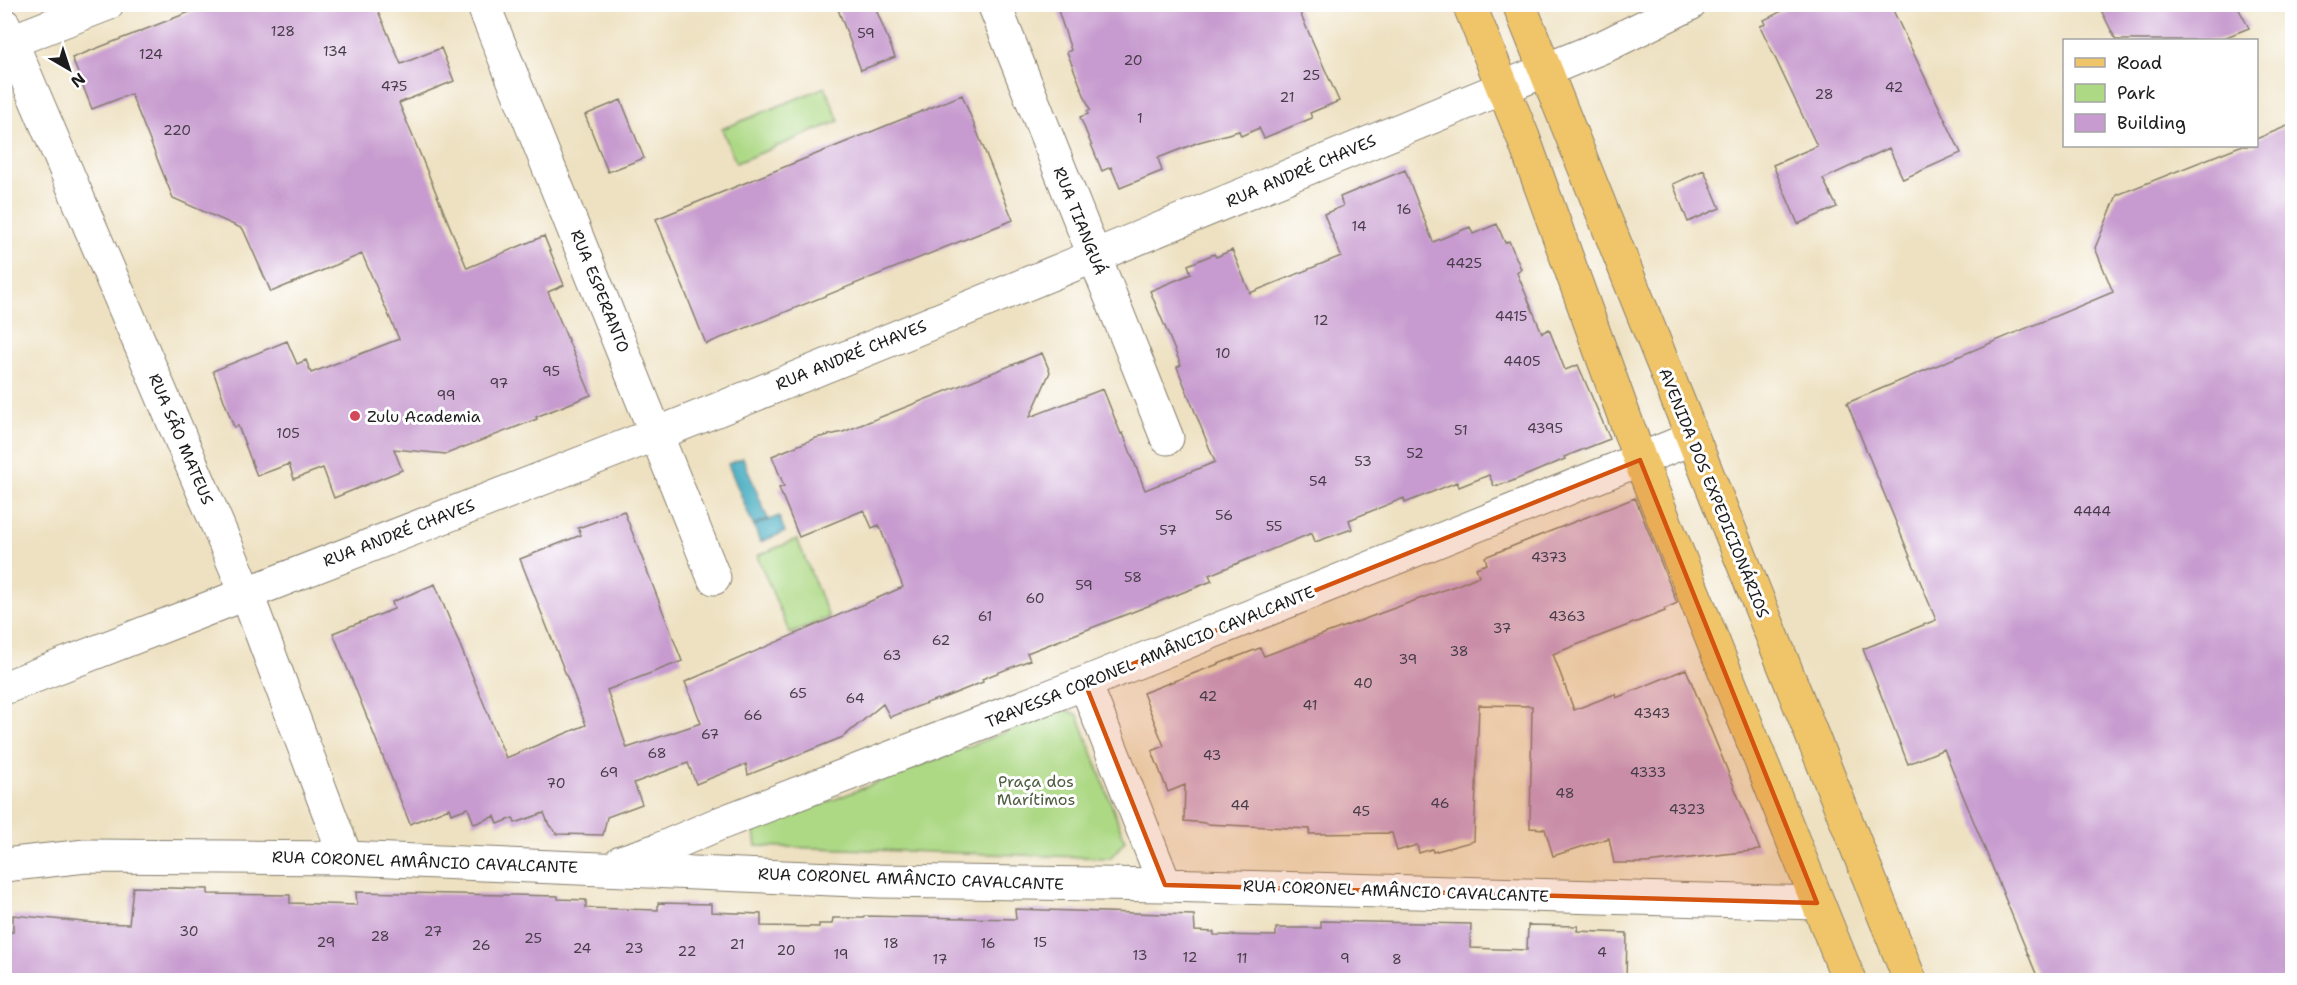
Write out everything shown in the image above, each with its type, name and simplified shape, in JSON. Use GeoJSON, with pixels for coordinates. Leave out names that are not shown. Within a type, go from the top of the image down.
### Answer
{"type":"FeatureCollection","features":[{"type":"Feature","properties":{"kind":"main road"},"geometry":{"type":"LineString","coordinates":[[1468,4],[1523,137],[1640,460],[1849,981]]}},
{"type":"Feature","properties":{"kind":"main road","name":"AVENIDA DOS EXPEDICIONÁRIOS"},"geometry":{"type":"LineString","coordinates":[[1519,4],[1910,981]]}},
{"type":"Feature","properties":{"kind":"street"},"geometry":{"type":"LineString","coordinates":[[7,37],[107,4]]}},
{"type":"Feature","properties":{"kind":"street","name":"RUA ESPERANTO"},"geometry":{"type":"LineString","coordinates":[[483,4],[658,433],[714,578]]}},
{"type":"Feature","properties":{"kind":"street","name":"RUA TIANGUÁ"},"geometry":{"type":"LineString","coordinates":[[993,4],[1167,438]]}},
{"type":"Feature","properties":{"kind":"street","name":"RUA ANDRÉ CHAVES"},"geometry":{"type":"LineString","coordinates":[[4,688],[658,433],[1095,257],[1606,45],[1690,4]]}},
{"type":"Feature","properties":{"kind":"street","name":"RUA SÃO MATEUS"},"geometry":{"type":"LineString","coordinates":[[7,37],[246,592],[346,858]]}},
{"type":"Feature","properties":{"kind":"street","name":"TRAVESSA CORONEL AMÂNCIO CAVALCANTE"},"geometry":{"type":"LineString","coordinates":[[604,868],[658,850],[716,825],[1084,683],[1693,438]]}},
{"type":"Feature","properties":{"kind":"street"},"geometry":{"type":"LineString","coordinates":[[1084,683],[1165,885]]}},
{"type":"Feature","properties":{"kind":"street","name":"RUA CORONEL AMÂNCIO CAVALCANTE"},"geometry":{"type":"LineString","coordinates":[[4,865],[86,856],[346,858],[879,881],[1165,885],[1817,903]]}},
{"type":"Feature","properties":{"kind":"highlighted area"},"geometry":{"type":"Polygon","coordinates":[[[1640,460],[1817,903],[1165,885],[1085,683],[1640,460]]]}},
{"type":"Feature","properties":{"kind":"green space"},"geometry":{"type":"Polygon","coordinates":[[[825,87],[839,121],[736,163],[722,129],[825,87]]]}},
{"type":"Feature","properties":{"kind":"green space"},"geometry":{"type":"Polygon","coordinates":[[[797,539],[829,617],[790,634],[757,556],[797,539]]]}},
{"type":"Feature","properties":{"kind":"green space","name":"Praça dos Marítimos"},"geometry":{"type":"Polygon","coordinates":[[[1064,709],[1078,715],[1125,841],[1110,858],[756,846],[754,831],[1064,709]]]}},
{"type":"Feature","properties":{"kind":"water"},"geometry":{"type":"Polygon","coordinates":[[[743,458],[768,519],[753,525],[728,464],[743,458]]]}},
{"type":"Feature","properties":{"kind":"water"},"geometry":{"type":"Polygon","coordinates":[[[779,516],[785,532],[760,542],[754,526],[779,516]]]}},
{"type":"Feature","properties":{"kind":"building"},"geometry":{"type":"Polygon","coordinates":[[[210,4],[375,4],[401,64],[441,48],[454,81],[399,103],[467,268],[544,236],[564,285],[548,292],[591,395],[536,417],[537,419],[446,454],[394,449],[402,470],[334,498],[323,468],[294,479],[289,464],[257,476],[238,426],[234,427],[213,371],[287,341],[297,364],[306,360],[311,373],[399,339],[362,254],[271,292],[243,229],[173,198],[131,94],[92,109],[72,58],[210,4]]]}},
{"type":"Feature","properties":{"kind":"building"},"geometry":{"type":"Polygon","coordinates":[[[836,4],[874,4],[895,57],[861,70],[836,4]]]}},
{"type":"Feature","properties":{"kind":"building"},"geometry":{"type":"Polygon","coordinates":[[[1056,4],[1296,4],[1339,101],[1310,113],[1312,118],[1264,138],[1259,128],[1241,136],[1239,131],[1199,142],[1158,158],[1162,171],[1120,188],[1111,167],[1102,171],[1080,117],[1088,114],[1087,111],[1090,110],[1067,52],[1071,50],[1056,4]]]}},
{"type":"Feature","properties":{"kind":"building"},"geometry":{"type":"Polygon","coordinates":[[[1796,4],[1890,4],[1961,153],[1903,179],[1889,148],[1823,179],[1837,207],[1798,224],[1773,165],[1817,146],[1760,26],[1766,24],[1764,20],[1796,4]]]}},
{"type":"Feature","properties":{"kind":"building"},"geometry":{"type":"Polygon","coordinates":[[[2098,4],[2236,4],[2249,28],[2222,39],[2116,39],[2098,4]]]}},
{"type":"Feature","properties":{"kind":"building"},"geometry":{"type":"Polygon","coordinates":[[[962,95],[1013,220],[706,344],[656,219],[962,95]]]}},
{"type":"Feature","properties":{"kind":"building"},"geometry":{"type":"Polygon","coordinates":[[[621,100],[644,158],[608,172],[585,115],[621,100]]]}},
{"type":"Feature","properties":{"kind":"building"},"geometry":{"type":"Polygon","coordinates":[[[2292,124],[2292,981],[2039,981],[1944,749],[1908,764],[1863,649],[1936,620],[1847,403],[2113,292],[2095,248],[2117,195],[2237,147],[2258,147],[2258,138],[2292,124]]]}},
{"type":"Feature","properties":{"kind":"building"},"geometry":{"type":"Polygon","coordinates":[[[1405,170],[1433,242],[1470,227],[1473,234],[1497,224],[1505,243],[1509,241],[1521,269],[1517,273],[1542,333],[1549,329],[1565,370],[1578,365],[1610,439],[1510,482],[1494,486],[1489,475],[1459,487],[1457,482],[1405,503],[1404,498],[1349,520],[1352,529],[1315,542],[1312,533],[1209,575],[1212,581],[1027,653],[1030,660],[938,700],[890,717],[883,704],[843,737],[748,775],[746,764],[696,784],[688,763],[634,783],[642,804],[607,817],[603,835],[557,834],[549,825],[544,813],[515,823],[513,818],[498,824],[495,816],[474,824],[468,808],[451,814],[449,808],[410,824],[333,633],[394,609],[392,602],[435,584],[506,758],[586,725],[520,559],[581,535],[578,528],[624,511],[682,661],[607,690],[627,748],[701,723],[685,682],[903,587],[879,525],[872,528],[864,510],[799,537],[779,488],[784,486],[772,456],[816,438],[843,432],[1042,353],[1050,372],[1030,417],[1103,389],[1145,490],[1215,462],[1177,367],[1181,365],[1150,291],[1191,274],[1188,265],[1214,254],[1216,257],[1232,250],[1250,293],[1341,256],[1324,214],[1343,206],[1340,197],[1405,170]]]}},
{"type":"Feature","properties":{"kind":"building"},"geometry":{"type":"Polygon","coordinates":[[[1704,170],[1720,208],[1688,222],[1673,184],[1704,170]]]}},
{"type":"Feature","properties":{"kind":"building"},"geometry":{"type":"Polygon","coordinates":[[[1635,498],[1677,603],[1664,609],[1665,611],[1553,654],[1574,710],[1615,694],[1616,698],[1686,669],[1760,850],[1646,863],[1614,863],[1609,838],[1553,856],[1545,829],[1530,828],[1532,706],[1479,705],[1474,841],[1433,852],[1432,849],[1419,853],[1417,845],[1397,851],[1392,833],[1309,834],[1310,829],[1184,821],[1185,785],[1168,792],[1152,751],[1164,746],[1143,693],[1260,648],[1264,656],[1460,584],[1479,576],[1476,568],[1487,564],[1485,557],[1635,498]]]}},
{"type":"Feature","properties":{"kind":"building"},"geometry":{"type":"Polygon","coordinates":[[[133,887],[208,889],[208,894],[290,895],[290,903],[357,905],[356,892],[558,896],[558,899],[586,900],[586,908],[658,910],[658,903],[711,904],[711,912],[761,914],[761,926],[819,927],[819,924],[832,924],[833,918],[864,918],[864,916],[1016,919],[1015,909],[1194,915],[1195,931],[1214,932],[1214,935],[1276,936],[1276,928],[1321,928],[1321,921],[1471,924],[1470,948],[1527,950],[1528,925],[1578,926],[1577,931],[1627,933],[1626,981],[4,981],[4,932],[13,932],[13,915],[129,924],[133,887]]]}},
{"type":"Feature","properties":{"kind":"place","name":"Zulu Academia"},"geometry":{"type":"Point","coordinates":[355,416]}}]}
